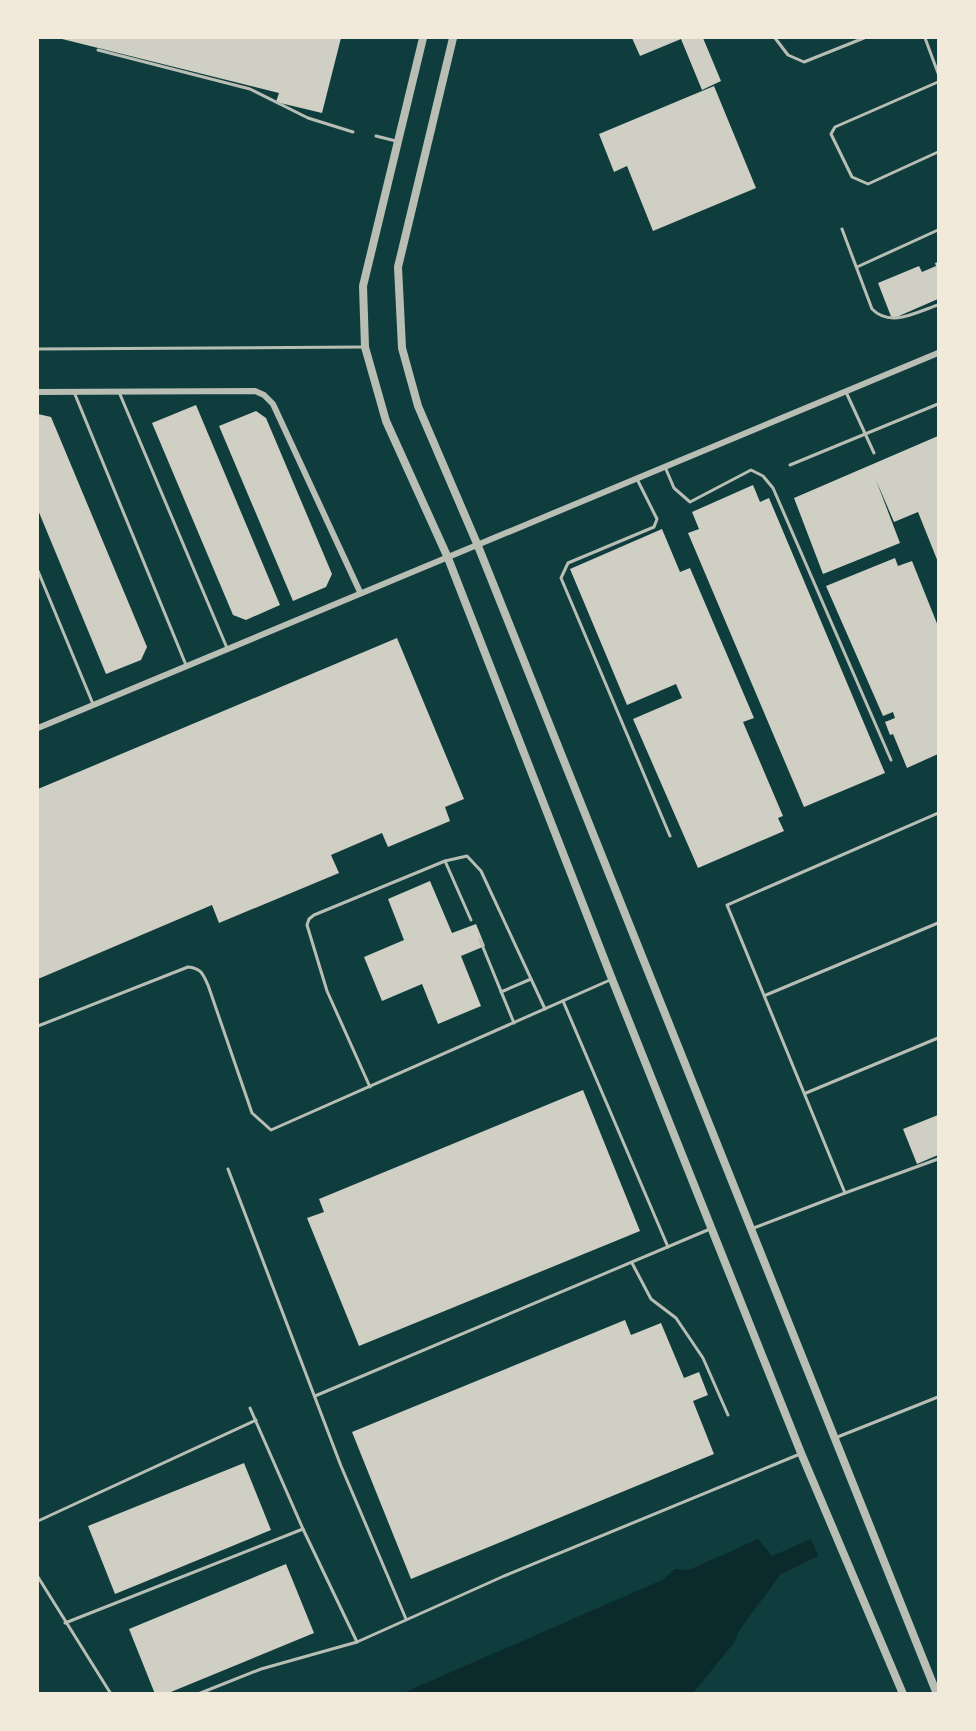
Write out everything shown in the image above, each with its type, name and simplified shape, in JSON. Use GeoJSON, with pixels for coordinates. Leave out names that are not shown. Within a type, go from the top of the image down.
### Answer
{"type":"FeatureCollection","features":[{"type":"Feature","properties":{"kind":"street"},"geometry":{"type":"LineString","coordinates":[[423,38],[363,286],[365,347],[386,421],[448,558],[612,979],[801,1453],[903,1694]]}},
{"type":"Feature","properties":{"kind":"street"},"geometry":{"type":"LineString","coordinates":[[453,38],[398,267],[402,348],[418,406],[477,546],[937,1694]]}},
{"type":"Feature","properties":{"kind":"street"},"geometry":{"type":"LineString","coordinates":[[38,728],[939,352]]}},
{"type":"Feature","properties":{"kind":"street"},"geometry":{"type":"LineString","coordinates":[[38,392],[255,391],[264,395],[273,404],[360,592]]}},
{"type":"Feature","properties":{"kind":"lane"},"geometry":{"type":"LineString","coordinates":[[775,38],[788,55],[804,62],[864,38]]}},
{"type":"Feature","properties":{"kind":"lane"},"geometry":{"type":"LineString","coordinates":[[925,38],[939,73]]}},
{"type":"Feature","properties":{"kind":"lane"},"geometry":{"type":"LineString","coordinates":[[98,50],[250,89],[308,118],[353,132]]}},
{"type":"Feature","properties":{"kind":"lane"},"geometry":{"type":"LineString","coordinates":[[939,82],[835,127],[831,134],[852,177],[868,184],[939,152]]}},
{"type":"Feature","properties":{"kind":"lane"},"geometry":{"type":"LineString","coordinates":[[376,136],[398,141]]}},
{"type":"Feature","properties":{"kind":"lane"},"geometry":{"type":"LineString","coordinates":[[842,229],[872,309],[883,318],[894,319],[939,305]]}},
{"type":"Feature","properties":{"kind":"lane"},"geometry":{"type":"LineString","coordinates":[[856,267],[939,230]]}},
{"type":"Feature","properties":{"kind":"lane"},"geometry":{"type":"LineString","coordinates":[[38,349],[365,347]]}},
{"type":"Feature","properties":{"kind":"lane"},"geometry":{"type":"LineString","coordinates":[[74,392],[186,666]]}},
{"type":"Feature","properties":{"kind":"lane"},"geometry":{"type":"LineString","coordinates":[[118,392],[227,650]]}},
{"type":"Feature","properties":{"kind":"lane"},"geometry":{"type":"LineString","coordinates":[[846,392],[874,453]]}},
{"type":"Feature","properties":{"kind":"lane"},"geometry":{"type":"LineString","coordinates":[[790,465],[939,404]]}},
{"type":"Feature","properties":{"kind":"lane"},"geometry":{"type":"LineString","coordinates":[[665,467],[674,488],[690,502],[751,470],[763,476],[773,488],[891,760]]}},
{"type":"Feature","properties":{"kind":"lane"},"geometry":{"type":"LineString","coordinates":[[638,479],[657,519],[654,527],[567,563],[561,578],[670,837]]}},
{"type":"Feature","properties":{"kind":"lane"},"geometry":{"type":"LineString","coordinates":[[38,572],[93,704]]}},
{"type":"Feature","properties":{"kind":"lane"},"geometry":{"type":"LineString","coordinates":[[845,1193],[727,905],[939,813]]}},
{"type":"Feature","properties":{"kind":"lane"},"geometry":{"type":"LineString","coordinates":[[370,1087],[327,991],[308,922],[314,915],[445,861],[465,856],[478,865],[545,1009]]}},
{"type":"Feature","properties":{"kind":"lane"},"geometry":{"type":"LineString","coordinates":[[445,861],[471,920]]}},
{"type":"Feature","properties":{"kind":"lane"},"geometry":{"type":"LineString","coordinates":[[765,996],[939,923]]}},
{"type":"Feature","properties":{"kind":"lane"},"geometry":{"type":"LineString","coordinates":[[480,940],[514,1023]]}},
{"type":"Feature","properties":{"kind":"lane"},"geometry":{"type":"LineString","coordinates":[[38,1026],[188,967],[196,967],[203,974],[208,985],[252,1113],[271,1130],[612,979]]}},
{"type":"Feature","properties":{"kind":"lane"},"geometry":{"type":"LineString","coordinates":[[501,992],[531,979]]}},
{"type":"Feature","properties":{"kind":"lane"},"geometry":{"type":"LineString","coordinates":[[563,1001],[668,1247]]}},
{"type":"Feature","properties":{"kind":"lane"},"geometry":{"type":"LineString","coordinates":[[806,1094],[939,1038]]}},
{"type":"Feature","properties":{"kind":"lane"},"geometry":{"type":"LineString","coordinates":[[750,1230],[939,1159]]}},
{"type":"Feature","properties":{"kind":"lane"},"geometry":{"type":"LineString","coordinates":[[228,1170],[315,1396],[406,1619]]}},
{"type":"Feature","properties":{"kind":"lane"},"geometry":{"type":"LineString","coordinates":[[315,1396],[711,1228]]}},
{"type":"Feature","properties":{"kind":"lane"},"geometry":{"type":"LineString","coordinates":[[632,1263],[651,1299],[676,1318],[703,1358],[728,1415]]}},
{"type":"Feature","properties":{"kind":"lane"},"geometry":{"type":"LineString","coordinates":[[833,1438],[939,1397]]}},
{"type":"Feature","properties":{"kind":"lane"},"geometry":{"type":"LineString","coordinates":[[250,1408],[303,1529],[357,1642]]}},
{"type":"Feature","properties":{"kind":"lane"},"geometry":{"type":"LineString","coordinates":[[38,1521],[256,1420]]}},
{"type":"Feature","properties":{"kind":"lane"},"geometry":{"type":"LineString","coordinates":[[198,1694],[261,1669],[357,1642],[406,1619],[801,1453]]}},
{"type":"Feature","properties":{"kind":"lane"},"geometry":{"type":"LineString","coordinates":[[65,1623],[303,1529]]}},
{"type":"Feature","properties":{"kind":"lane"},"geometry":{"type":"LineString","coordinates":[[38,1576],[111,1694]]}},
{"type":"Feature","properties":{"kind":"water"},"geometry":{"type":"Polygon","coordinates":[[[758,1539],[772,1556],[811,1539],[818,1556],[780,1575],[739,1631],[733,1644],[693,1693],[403,1693],[662,1580],[675,1569],[689,1570],[758,1539]]]}},
{"type":"Feature","properties":{"kind":"building"},"geometry":{"type":"Polygon","coordinates":[[[58,38],[341,38],[322,113],[276,102],[279,93],[58,38]]]}},
{"type":"Feature","properties":{"kind":"building"},"geometry":{"type":"Polygon","coordinates":[[[632,38],[703,38],[721,81],[702,90],[681,39],[640,56],[632,38]]]}},
{"type":"Feature","properties":{"kind":"building"},"geometry":{"type":"Polygon","coordinates":[[[714,86],[756,188],[653,231],[627,166],[614,172],[599,134],[714,86]]]}},
{"type":"Feature","properties":{"kind":"building"},"geometry":{"type":"Polygon","coordinates":[[[938,262],[938,299],[892,319],[878,283],[919,266],[922,272],[936,266],[935,263],[938,262]]]}},
{"type":"Feature","properties":{"kind":"building"},"geometry":{"type":"Polygon","coordinates":[[[196,405],[280,605],[246,620],[233,615],[152,423],[196,405]]]}},
{"type":"Feature","properties":{"kind":"building"},"geometry":{"type":"Polygon","coordinates":[[[256,411],[266,418],[332,574],[326,587],[293,601],[219,426],[256,411]]]}},
{"type":"Feature","properties":{"kind":"building"},"geometry":{"type":"Polygon","coordinates":[[[38,414],[51,417],[147,647],[141,660],[106,674],[38,510],[38,414]]]}},
{"type":"Feature","properties":{"kind":"building"},"geometry":{"type":"Polygon","coordinates":[[[938,436],[938,562],[918,512],[894,522],[876,480],[900,543],[823,574],[794,498],[938,436]]]}},
{"type":"Feature","properties":{"kind":"building"},"geometry":{"type":"Polygon","coordinates":[[[753,485],[760,502],[769,498],[885,773],[804,807],[688,533],[699,529],[692,512],[753,485]]]}},
{"type":"Feature","properties":{"kind":"building"},"geometry":{"type":"Polygon","coordinates":[[[662,529],[680,572],[690,568],[754,718],[743,722],[783,816],[778,818],[784,831],[698,868],[633,719],[682,698],[676,684],[627,705],[570,569],[662,529]]]}},
{"type":"Feature","properties":{"kind":"building"},"geometry":{"type":"Polygon","coordinates":[[[895,558],[898,566],[912,561],[938,626],[938,754],[907,768],[893,734],[890,735],[885,722],[895,718],[893,712],[883,716],[826,586],[895,558]]]}},
{"type":"Feature","properties":{"kind":"building"},"geometry":{"type":"Polygon","coordinates":[[[397,638],[464,799],[445,807],[450,821],[388,847],[382,833],[331,855],[339,873],[219,923],[212,905],[38,979],[38,789],[397,638]]]}},
{"type":"Feature","properties":{"kind":"building"},"geometry":{"type":"Polygon","coordinates":[[[430,881],[452,933],[476,924],[485,946],[461,956],[481,1006],[438,1024],[422,984],[382,1001],[364,957],[404,940],[388,899],[430,881]]]}},
{"type":"Feature","properties":{"kind":"building"},"geometry":{"type":"Polygon","coordinates":[[[583,1090],[640,1231],[359,1346],[307,1218],[324,1212],[319,1199],[583,1090]]]}},
{"type":"Feature","properties":{"kind":"building"},"geometry":{"type":"Polygon","coordinates":[[[938,1115],[938,1155],[917,1164],[903,1129],[938,1115]]]}},
{"type":"Feature","properties":{"kind":"building"},"geometry":{"type":"Polygon","coordinates":[[[625,1320],[631,1335],[661,1323],[684,1378],[699,1372],[708,1395],[693,1401],[714,1454],[411,1579],[352,1432],[625,1320]]]}},
{"type":"Feature","properties":{"kind":"building"},"geometry":{"type":"Polygon","coordinates":[[[244,1463],[271,1530],[115,1594],[88,1526],[244,1463]]]}},
{"type":"Feature","properties":{"kind":"building"},"geometry":{"type":"Polygon","coordinates":[[[286,1564],[314,1633],[166,1694],[155,1694],[129,1629],[286,1564]]]}}]}
